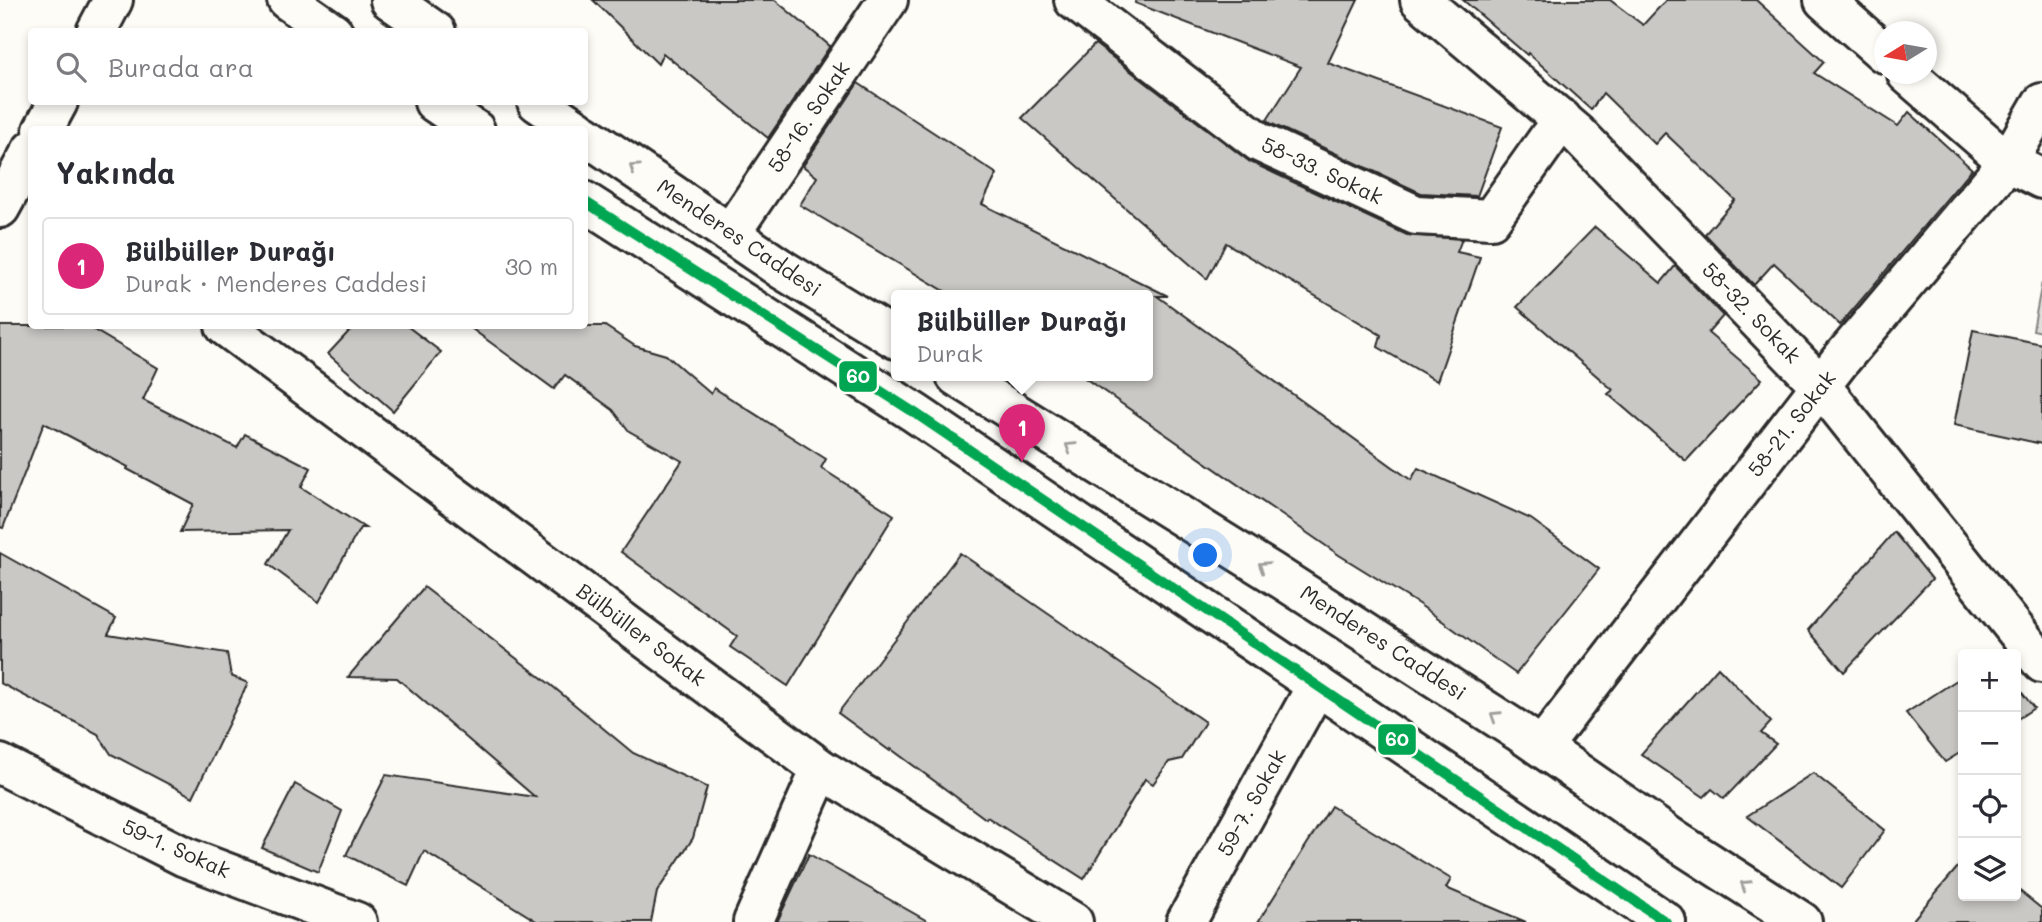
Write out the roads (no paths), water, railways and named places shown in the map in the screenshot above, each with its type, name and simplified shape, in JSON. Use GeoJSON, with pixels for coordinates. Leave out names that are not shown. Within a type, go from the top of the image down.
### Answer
{"type":"FeatureCollection","features":[{"type":"Feature","properties":{"kind":"street"},"geometry":{"type":"LineString","coordinates":[[98,28],[113,0]]}},
{"type":"Feature","properties":{"kind":"street"},"geometry":{"type":"LineString","coordinates":[[287,0],[326,28]]}},
{"type":"Feature","properties":{"kind":"street"},"geometry":{"type":"LineString","coordinates":[[390,0],[430,28]]}},
{"type":"Feature","properties":{"kind":"street","name":"58-16. Sokak"},"geometry":{"type":"LineString","coordinates":[[730,234],[888,0]]}},
{"type":"Feature","properties":{"kind":"street","name":"58-33. Sokak"},"geometry":{"type":"LineString","coordinates":[[1074,0],[1259,142],[1416,215],[1491,219],[1562,119]]}},
{"type":"Feature","properties":{"kind":"street","name":"58-32. Sokak"},"geometry":{"type":"LineString","coordinates":[[1420,0],[1562,119],[1821,386],[2042,663]]}},
{"type":"Feature","properties":{"kind":"street"},"geometry":{"type":"LineString","coordinates":[[1824,0],[1874,43]]}},
{"type":"Feature","properties":{"kind":"street"},"geometry":{"type":"LineString","coordinates":[[1918,84],[2008,162],[2042,179]]}},
{"type":"Feature","properties":{"kind":"street","name":"58-21. Sokak"},"geometry":{"type":"LineString","coordinates":[[1542,747],[1821,386],[2008,162],[2042,103]]}},
{"type":"Feature","properties":{"kind":"street"},"geometry":{"type":"LineString","coordinates":[[45,126],[56,105]]}},
{"type":"Feature","properties":{"kind":"street"},"geometry":{"type":"LineString","coordinates":[[438,105],[469,126]]}},
{"type":"Feature","properties":{"kind":"street"},"geometry":{"type":"LineString","coordinates":[[541,105],[572,126]]}},
{"type":"Feature","properties":{"kind":"street","name":"Menderes Caddesi"},"geometry":{"type":"LineString","coordinates":[[588,137],[783,270],[891,336]]}},
{"type":"Feature","properties":{"kind":"street"},"geometry":{"type":"LineString","coordinates":[[9,203],[28,159]]}},
{"type":"Feature","properties":{"kind":"street"},"geometry":{"type":"LineString","coordinates":[[588,204],[915,413],[1317,685],[1647,917]]}},
{"type":"Feature","properties":{"kind":"street","name":"Bülbüller Sokak"},"geometry":{"type":"LineString","coordinates":[[229,329],[821,769],[1073,922]]}},
{"type":"Feature","properties":{"kind":"street","name":"Menderes Caddesi"},"geometry":{"type":"LineString","coordinates":[[964,381],[1271,572],[1542,747],[1676,841],[1802,922]]}},
{"type":"Feature","properties":{"kind":"street","name":"59-7. Sokak"},"geometry":{"type":"LineString","coordinates":[[1186,922],[1317,685]]}},
{"type":"Feature","properties":{"kind":"street","name":"59-1. Sokak"},"geometry":{"type":"LineString","coordinates":[[0,764],[185,857],[357,922]]}},
{"type":"Feature","properties":{"kind":"street"},"geometry":{"type":"LineString","coordinates":[[753,922],[821,769]]}},
{"type":"Feature","properties":{"kind":"place","name":"Bülbüller Durağı"},"geometry":{"type":"Point","coordinates":[1022,462]}}]}
